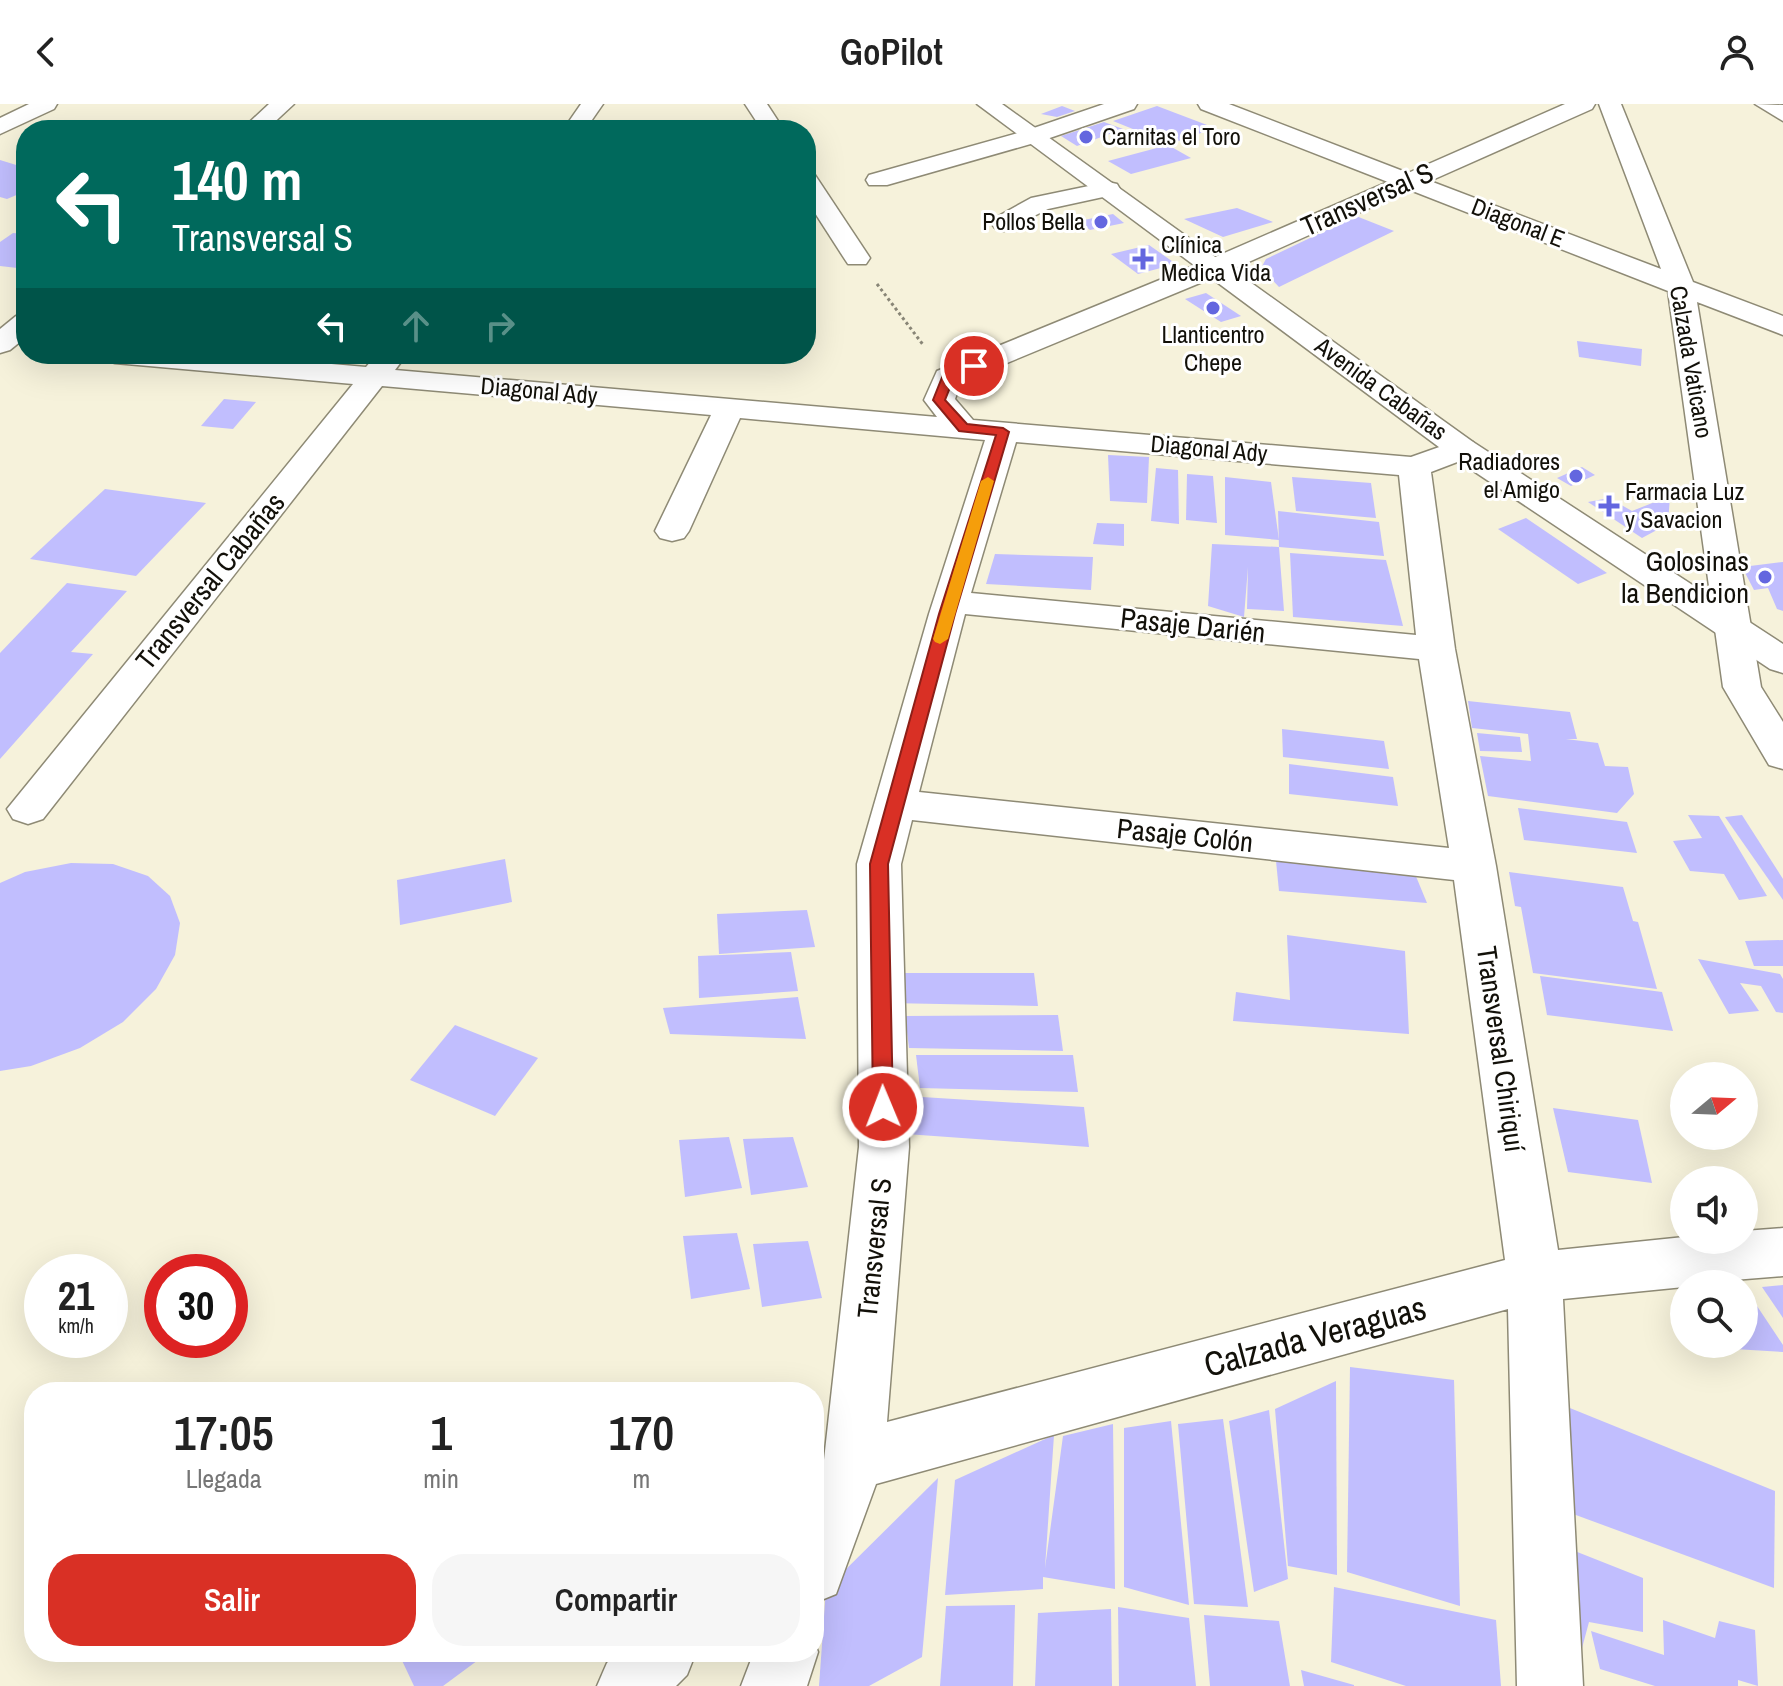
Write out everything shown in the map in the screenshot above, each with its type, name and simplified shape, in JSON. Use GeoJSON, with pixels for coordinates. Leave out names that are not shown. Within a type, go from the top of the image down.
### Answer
{"type":"FeatureCollection","features":[{"type":"Feature","properties":{"kind":"street"},"geometry":{"type":"LineString","coordinates":[[0,127],[46,104]]}},
{"type":"Feature","properties":{"kind":"street"},"geometry":{"type":"LineString","coordinates":[[264,120],[283,104]]}},
{"type":"Feature","properties":{"kind":"street","name":"Avenida Cabañas"},"geometry":{"type":"LineString","coordinates":[[988,104],[1462,449],[1783,661]]}},
{"type":"Feature","properties":{"kind":"street"},"geometry":{"type":"LineString","coordinates":[[878,180],[1033,136],[1126,104]]}},
{"type":"Feature","properties":{"kind":"street","name":"Diagonal E"},"geometry":{"type":"LineString","coordinates":[[1209,104],[1783,326]]}},
{"type":"Feature","properties":{"kind":"street","name":"Transversal S"},"geometry":{"type":"LineString","coordinates":[[948,377],[1215,267],[1584,104]]}},
{"type":"Feature","properties":{"kind":"street","name":"Calzada Vaticano"},"geometry":{"type":"LineString","coordinates":[[1610,104],[1681,286],[1742,687],[1783,755]]}},
{"type":"Feature","properties":{"kind":"street"},"geometry":{"type":"LineString","coordinates":[[1766,104],[1783,114]]}},
{"type":"Feature","properties":{"kind":"street"},"geometry":{"type":"LineString","coordinates":[[1004,223],[1040,203],[1108,189]]}},
{"type":"Feature","properties":{"kind":"street"},"geometry":{"type":"LineString","coordinates":[[816,195],[857,258]]}},
{"type":"Feature","properties":{"kind":"street"},"geometry":{"type":"LineString","coordinates":[[0,344],[16,330]]}},
{"type":"Feature","properties":{"kind":"street","name":"Diagonal Ady"},"geometry":{"type":"LineString","coordinates":[[359,364],[729,409],[1414,467]]}},
{"type":"Feature","properties":{"kind":"street","name":"Transversal Cabañas"},"geometry":{"type":"LineString","coordinates":[[28,809],[383,365]]}},
{"type":"Feature","properties":{"kind":"street"},"geometry":{"type":"LineString","coordinates":[[948,377],[939,400],[983,430]]}},
{"type":"Feature","properties":{"kind":"street"},"geometry":{"type":"LineString","coordinates":[[672,531],[729,409]]}},
{"type":"Feature","properties":{"kind":"street","name":"Transversal S"},"geometry":{"type":"LineString","coordinates":[[824,1526],[834,1480],[884,1147],[879,864],[951,602],[983,430]]}},
{"type":"Feature","properties":{"kind":"street"},"geometry":{"type":"LineString","coordinates":[[1414,467],[1462,449]]}},
{"type":"Feature","properties":{"kind":"street","name":"Transversal Chiriquí"},"geometry":{"type":"LineString","coordinates":[[1414,467],[1436,649],[1474,866],[1535,1277],[1550,1686]]}},
{"type":"Feature","properties":{"kind":"street","name":"Pasaje Darién"},"geometry":{"type":"LineString","coordinates":[[951,602],[1436,649]]}},
{"type":"Feature","properties":{"kind":"street","name":"Pasaje Colón"},"geometry":{"type":"LineString","coordinates":[[896,804],[1474,866]]}},
{"type":"Feature","properties":{"kind":"street","name":"Calzada Veraguas"},"geometry":{"type":"LineString","coordinates":[[834,1480],[1535,1277],[1783,1252]]}},
{"type":"Feature","properties":{"kind":"street"},"geometry":{"type":"LineString","coordinates":[[630,1686],[654,1662]]}},
{"type":"Feature","properties":{"kind":"street"},"geometry":{"type":"LineString","coordinates":[[774,1686],[782,1662]]}},
{"type":"Feature","properties":{"kind":"path"},"geometry":{"type":"LineString","coordinates":[[857,258],[948,377]]}},
{"type":"Feature","properties":{"kind":"building"},"geometry":{"type":"Polygon","coordinates":[[[1062,106],[1075,111],[1057,117],[1041,114],[1062,106]]]}},
{"type":"Feature","properties":{"kind":"building"},"geometry":{"type":"Polygon","coordinates":[[[1157,106],[1215,128],[1170,144],[1113,121],[1157,106]]]}},
{"type":"Feature","properties":{"kind":"building"},"geometry":{"type":"Polygon","coordinates":[[[1104,122],[1123,129],[1077,146],[1061,136],[1104,122]]]}},
{"type":"Feature","properties":{"kind":"building"},"geometry":{"type":"Polygon","coordinates":[[[1168,145],[1191,158],[1131,174],[1108,161],[1168,145]]]}},
{"type":"Feature","properties":{"kind":"building"},"geometry":{"type":"Polygon","coordinates":[[[0,160],[16,165],[16,195],[7,199],[0,197],[0,160]]]}},
{"type":"Feature","properties":{"kind":"building"},"geometry":{"type":"Polygon","coordinates":[[[1237,208],[1273,222],[1223,237],[1184,219],[1237,208]]]}},
{"type":"Feature","properties":{"kind":"building","name":"Pollos Bella"},"geometry":{"type":"Polygon","coordinates":[[[1113,214],[1124,223],[1090,230],[1079,221],[1113,214]]]}},
{"type":"Feature","properties":{"kind":"building"},"geometry":{"type":"Polygon","coordinates":[[[1356,216],[1394,231],[1279,287],[1261,268],[1266,259],[1356,216]]]}},
{"type":"Feature","properties":{"kind":"building"},"geometry":{"type":"Polygon","coordinates":[[[16,233],[16,268],[0,266],[0,242],[16,233]]]}},
{"type":"Feature","properties":{"kind":"building","name":"Clínica Medica Vida"},"geometry":{"type":"Polygon","coordinates":[[[1149,245],[1176,264],[1138,274],[1111,254],[1149,245]]]}},
{"type":"Feature","properties":{"kind":"building","name":"Llanticentro Chepe"},"geometry":{"type":"Polygon","coordinates":[[[1206,293],[1241,316],[1221,322],[1185,299],[1206,293]]]}},
{"type":"Feature","properties":{"kind":"building"},"geometry":{"type":"Polygon","coordinates":[[[1577,341],[1642,349],[1641,366],[1579,357],[1577,341]]]}},
{"type":"Feature","properties":{"kind":"building"},"geometry":{"type":"Polygon","coordinates":[[[224,399],[256,402],[233,429],[201,426],[224,399]]]}},
{"type":"Feature","properties":{"kind":"building"},"geometry":{"type":"Polygon","coordinates":[[[1108,455],[1149,457],[1147,503],[1110,501],[1108,455]]]}},
{"type":"Feature","properties":{"kind":"building","name":"Radiadores el Amigo"},"geometry":{"type":"Polygon","coordinates":[[[1582,467],[1595,475],[1571,486],[1557,478],[1582,467]]]}},
{"type":"Feature","properties":{"kind":"building"},"geometry":{"type":"Polygon","coordinates":[[[1156,468],[1178,470],[1179,524],[1151,521],[1156,468]]]}},
{"type":"Feature","properties":{"kind":"building"},"geometry":{"type":"Polygon","coordinates":[[[1187,474],[1213,476],[1217,523],[1186,520],[1187,474]]]}},
{"type":"Feature","properties":{"kind":"building"},"geometry":{"type":"Polygon","coordinates":[[[1225,477],[1271,482],[1279,540],[1225,535],[1225,477]]]}},
{"type":"Feature","properties":{"kind":"building"},"geometry":{"type":"Polygon","coordinates":[[[1292,477],[1371,483],[1376,518],[1296,511],[1292,477]]]}},
{"type":"Feature","properties":{"kind":"building"},"geometry":{"type":"Polygon","coordinates":[[[105,489],[206,503],[136,576],[30,559],[105,489]]]}},
{"type":"Feature","properties":{"kind":"building"},"geometry":{"type":"Polygon","coordinates":[[[1670,496],[1668,524],[1642,538],[1588,502],[1609,498],[1632,511],[1670,496]]]}},
{"type":"Feature","properties":{"kind":"building"},"geometry":{"type":"Polygon","coordinates":[[[1278,511],[1379,522],[1384,556],[1279,547],[1278,511]]]}},
{"type":"Feature","properties":{"kind":"building"},"geometry":{"type":"Polygon","coordinates":[[[1526,518],[1607,573],[1578,584],[1498,529],[1526,518]]]}},
{"type":"Feature","properties":{"kind":"building"},"geometry":{"type":"Polygon","coordinates":[[[1097,523],[1124,524],[1124,546],[1093,544],[1097,523]]]}},
{"type":"Feature","properties":{"kind":"building"},"geometry":{"type":"Polygon","coordinates":[[[1212,544],[1279,547],[1284,611],[1247,609],[1248,567],[1244,617],[1208,606],[1212,544]]]}},
{"type":"Feature","properties":{"kind":"building"},"geometry":{"type":"Polygon","coordinates":[[[1290,553],[1386,560],[1403,626],[1293,617],[1290,553]]]}},
{"type":"Feature","properties":{"kind":"building"},"geometry":{"type":"Polygon","coordinates":[[[995,554],[1093,557],[1091,590],[986,584],[995,554]]]}},
{"type":"Feature","properties":{"kind":"building","name":"Golosinas la Bendicion"},"geometry":{"type":"Polygon","coordinates":[[[1783,562],[1783,611],[1777,609],[1768,588],[1754,590],[1742,567],[1783,562]]]}},
{"type":"Feature","properties":{"kind":"building"},"geometry":{"type":"Polygon","coordinates":[[[67,583],[127,591],[71,652],[93,654],[0,759],[0,653],[67,583]]]}},
{"type":"Feature","properties":{"kind":"building"},"geometry":{"type":"Polygon","coordinates":[[[1468,701],[1570,712],[1577,739],[1566,739],[1598,743],[1605,766],[1628,767],[1634,794],[1617,813],[1488,796],[1480,756],[1531,761],[1528,734],[1472,728],[1468,701]]]}},
{"type":"Feature","properties":{"kind":"building"},"geometry":{"type":"Polygon","coordinates":[[[1282,729],[1384,741],[1389,769],[1283,757],[1282,729]]]}},
{"type":"Feature","properties":{"kind":"building"},"geometry":{"type":"Polygon","coordinates":[[[1477,733],[1520,737],[1522,752],[1480,751],[1477,733]]]}},
{"type":"Feature","properties":{"kind":"building"},"geometry":{"type":"Polygon","coordinates":[[[1289,764],[1393,777],[1398,806],[1289,794],[1289,764]]]}},
{"type":"Feature","properties":{"kind":"building"},"geometry":{"type":"Polygon","coordinates":[[[1518,808],[1627,822],[1637,853],[1524,840],[1518,808]]]}},
{"type":"Feature","properties":{"kind":"building"},"geometry":{"type":"Polygon","coordinates":[[[1688,815],[1719,816],[1767,896],[1739,900],[1724,874],[1690,871],[1673,841],[1702,838],[1688,815]]]}},
{"type":"Feature","properties":{"kind":"building"},"geometry":{"type":"Polygon","coordinates":[[[1742,815],[1783,879],[1783,900],[1725,817],[1742,815]]]}},
{"type":"Feature","properties":{"kind":"building"},"geometry":{"type":"Polygon","coordinates":[[[505,859],[512,902],[400,925],[397,880],[505,859]]]}},
{"type":"Feature","properties":{"kind":"building"},"geometry":{"type":"Polygon","coordinates":[[[1276,861],[1415,874],[1427,903],[1279,891],[1276,861]]]}},
{"type":"Feature","properties":{"kind":"building"},"geometry":{"type":"Polygon","coordinates":[[[71,863],[113,864],[148,876],[170,896],[180,923],[175,955],[156,989],[123,1022],[80,1048],[31,1066],[0,1071],[0,883],[25,872],[71,863]]]}},
{"type":"Feature","properties":{"kind":"building"},"geometry":{"type":"Polygon","coordinates":[[[1509,872],[1623,887],[1633,921],[1638,922],[1657,989],[1533,973],[1521,907],[1515,906],[1509,872]]]}},
{"type":"Feature","properties":{"kind":"building"},"geometry":{"type":"Polygon","coordinates":[[[807,910],[815,947],[719,954],[717,914],[807,910]]]}},
{"type":"Feature","properties":{"kind":"building"},"geometry":{"type":"Polygon","coordinates":[[[1287,935],[1405,951],[1409,1034],[1233,1021],[1236,992],[1290,1000],[1287,935]]]}},
{"type":"Feature","properties":{"kind":"building"},"geometry":{"type":"Polygon","coordinates":[[[1783,940],[1783,966],[1754,966],[1745,941],[1783,940]]]}},
{"type":"Feature","properties":{"kind":"building"},"geometry":{"type":"Polygon","coordinates":[[[791,952],[798,991],[699,998],[698,956],[791,952]]]}},
{"type":"Feature","properties":{"kind":"building"},"geometry":{"type":"Polygon","coordinates":[[[1698,959],[1780,974],[1783,979],[1783,1013],[1776,1012],[1761,986],[1740,983],[1759,1011],[1729,1014],[1698,959]]]}},
{"type":"Feature","properties":{"kind":"building"},"geometry":{"type":"Polygon","coordinates":[[[885,973],[1034,973],[1038,1006],[888,1003],[885,973]]]}},
{"type":"Feature","properties":{"kind":"building"},"geometry":{"type":"Polygon","coordinates":[[[1540,976],[1662,992],[1673,1031],[1547,1015],[1540,976]]]}},
{"type":"Feature","properties":{"kind":"building"},"geometry":{"type":"Polygon","coordinates":[[[798,997],[806,1039],[670,1034],[663,1008],[798,997]]]}},
{"type":"Feature","properties":{"kind":"building"},"geometry":{"type":"Polygon","coordinates":[[[1058,1015],[1063,1051],[909,1048],[905,1016],[1058,1015]]]}},
{"type":"Feature","properties":{"kind":"building"},"geometry":{"type":"Polygon","coordinates":[[[455,1025],[538,1058],[495,1116],[410,1080],[455,1025]]]}},
{"type":"Feature","properties":{"kind":"building"},"geometry":{"type":"Polygon","coordinates":[[[916,1055],[1073,1055],[1078,1092],[920,1088],[916,1055]]]}},
{"type":"Feature","properties":{"kind":"building"},"geometry":{"type":"Polygon","coordinates":[[[906,1096],[1084,1107],[1089,1147],[906,1134],[906,1096]]]}},
{"type":"Feature","properties":{"kind":"building"},"geometry":{"type":"Polygon","coordinates":[[[1553,1108],[1638,1120],[1652,1183],[1568,1172],[1553,1108]]]}},
{"type":"Feature","properties":{"kind":"building"},"geometry":{"type":"Polygon","coordinates":[[[729,1137],[742,1188],[685,1197],[679,1140],[729,1137]]]}},
{"type":"Feature","properties":{"kind":"building"},"geometry":{"type":"Polygon","coordinates":[[[793,1137],[808,1187],[751,1195],[743,1139],[793,1137]]]}},
{"type":"Feature","properties":{"kind":"building"},"geometry":{"type":"Polygon","coordinates":[[[737,1233],[750,1289],[691,1299],[683,1236],[737,1233]]]}},
{"type":"Feature","properties":{"kind":"building"},"geometry":{"type":"Polygon","coordinates":[[[808,1241],[822,1298],[762,1307],[753,1244],[808,1241]]]}},
{"type":"Feature","properties":{"kind":"building"},"geometry":{"type":"Polygon","coordinates":[[[1783,1285],[1783,1318],[1762,1287],[1783,1285]]]}},
{"type":"Feature","properties":{"kind":"building"},"geometry":{"type":"Polygon","coordinates":[[[1758,1308],[1783,1345],[1783,1352],[1758,1350],[1758,1308]]]}},
{"type":"Feature","properties":{"kind":"building"},"geometry":{"type":"Polygon","coordinates":[[[1350,1367],[1454,1380],[1460,1606],[1347,1572],[1350,1367]]]}},
{"type":"Feature","properties":{"kind":"building"},"geometry":{"type":"Polygon","coordinates":[[[1336,1381],[1337,1575],[1288,1566],[1275,1409],[1336,1381]]]}},
{"type":"Feature","properties":{"kind":"building"},"geometry":{"type":"Polygon","coordinates":[[[1555,1402],[1775,1491],[1774,1588],[1546,1504],[1555,1402]]]}},
{"type":"Feature","properties":{"kind":"building"},"geometry":{"type":"Polygon","coordinates":[[[1269,1410],[1288,1579],[1254,1592],[1229,1421],[1269,1410]]]}},
{"type":"Feature","properties":{"kind":"building"},"geometry":{"type":"Polygon","coordinates":[[[1223,1419],[1248,1607],[1194,1604],[1178,1424],[1223,1419]]]}},
{"type":"Feature","properties":{"kind":"building"},"geometry":{"type":"Polygon","coordinates":[[[1171,1421],[1189,1605],[1124,1587],[1124,1428],[1171,1421]]]}},
{"type":"Feature","properties":{"kind":"building"},"geometry":{"type":"Polygon","coordinates":[[[1113,1424],[1115,1589],[1043,1577],[1043,1589],[945,1595],[955,1480],[1054,1435],[1045,1568],[1063,1436],[1113,1424]]]}},
{"type":"Feature","properties":{"kind":"building"},"geometry":{"type":"Polygon","coordinates":[[[938,1478],[922,1657],[869,1686],[819,1686],[821,1662],[824,1662],[826,1589],[938,1478]]]}},
{"type":"Feature","properties":{"kind":"building"},"geometry":{"type":"Polygon","coordinates":[[[1552,1542],[1643,1578],[1643,1632],[1589,1622],[1582,1648],[1553,1632],[1552,1542]]]}},
{"type":"Feature","properties":{"kind":"building"},"geometry":{"type":"Polygon","coordinates":[[[1334,1587],[1496,1620],[1501,1686],[1406,1686],[1331,1662],[1334,1587]]]}},
{"type":"Feature","properties":{"kind":"building"},"geometry":{"type":"Polygon","coordinates":[[[1015,1605],[1013,1686],[940,1686],[946,1606],[1015,1605]]]}},
{"type":"Feature","properties":{"kind":"building"},"geometry":{"type":"Polygon","coordinates":[[[1118,1607],[1189,1618],[1196,1686],[1119,1686],[1118,1607]]]}},
{"type":"Feature","properties":{"kind":"building"},"geometry":{"type":"Polygon","coordinates":[[[1111,1609],[1112,1686],[1035,1686],[1038,1613],[1111,1609]]]}},
{"type":"Feature","properties":{"kind":"building"},"geometry":{"type":"Polygon","coordinates":[[[1204,1615],[1279,1621],[1290,1686],[1210,1686],[1204,1615]]]}},
{"type":"Feature","properties":{"kind":"building"},"geometry":{"type":"Polygon","coordinates":[[[1663,1620],[1715,1638],[1719,1621],[1755,1630],[1758,1686],[1738,1680],[1738,1686],[1655,1686],[1600,1669],[1591,1631],[1664,1655],[1663,1620]]]}},
{"type":"Feature","properties":{"kind":"building"},"geometry":{"type":"Polygon","coordinates":[[[403,1662],[475,1662],[443,1686],[414,1686],[403,1662]]]}},
{"type":"Feature","properties":{"kind":"building"},"geometry":{"type":"Polygon","coordinates":[[[1301,1670],[1354,1685],[1354,1686],[1304,1686],[1301,1670]]]}},
{"type":"Feature","properties":{"kind":"slow traffic"},"geometry":{"type":"LineString","coordinates":[[940,639],[988,481]]}},
{"type":"Feature","properties":{"kind":"place","name":"Carnitas el Toro"},"geometry":{"type":"Point","coordinates":[1086,137]}},
{"type":"Feature","properties":{"kind":"place","name":"Pollos Bella"},"geometry":{"type":"Point","coordinates":[1101,222]}},
{"type":"Feature","properties":{"kind":"place","name":"Clínica Medica Vida"},"geometry":{"type":"Point","coordinates":[1143,259]}},
{"type":"Feature","properties":{"kind":"place","name":"Llanticentro Chepe"},"geometry":{"type":"Point","coordinates":[1213,308]}},
{"type":"Feature","properties":{"kind":"place","name":"Radiadores el Amigo"},"geometry":{"type":"Point","coordinates":[1576,476]}},
{"type":"Feature","properties":{"kind":"place","name":"Farmacia Luz y Savacion"},"geometry":{"type":"Point","coordinates":[1609,506]}},
{"type":"Feature","properties":{"kind":"place","name":"Golosinas la Bendicion"},"geometry":{"type":"Point","coordinates":[1765,577]}},
{"type":"Feature","properties":{"kind":"route"},"geometry":{"type":"LineString","coordinates":[[883,1107],[879,864],[947,614],[1003,432],[963,428],[939,400],[948,377],[974,366]]}}]}
